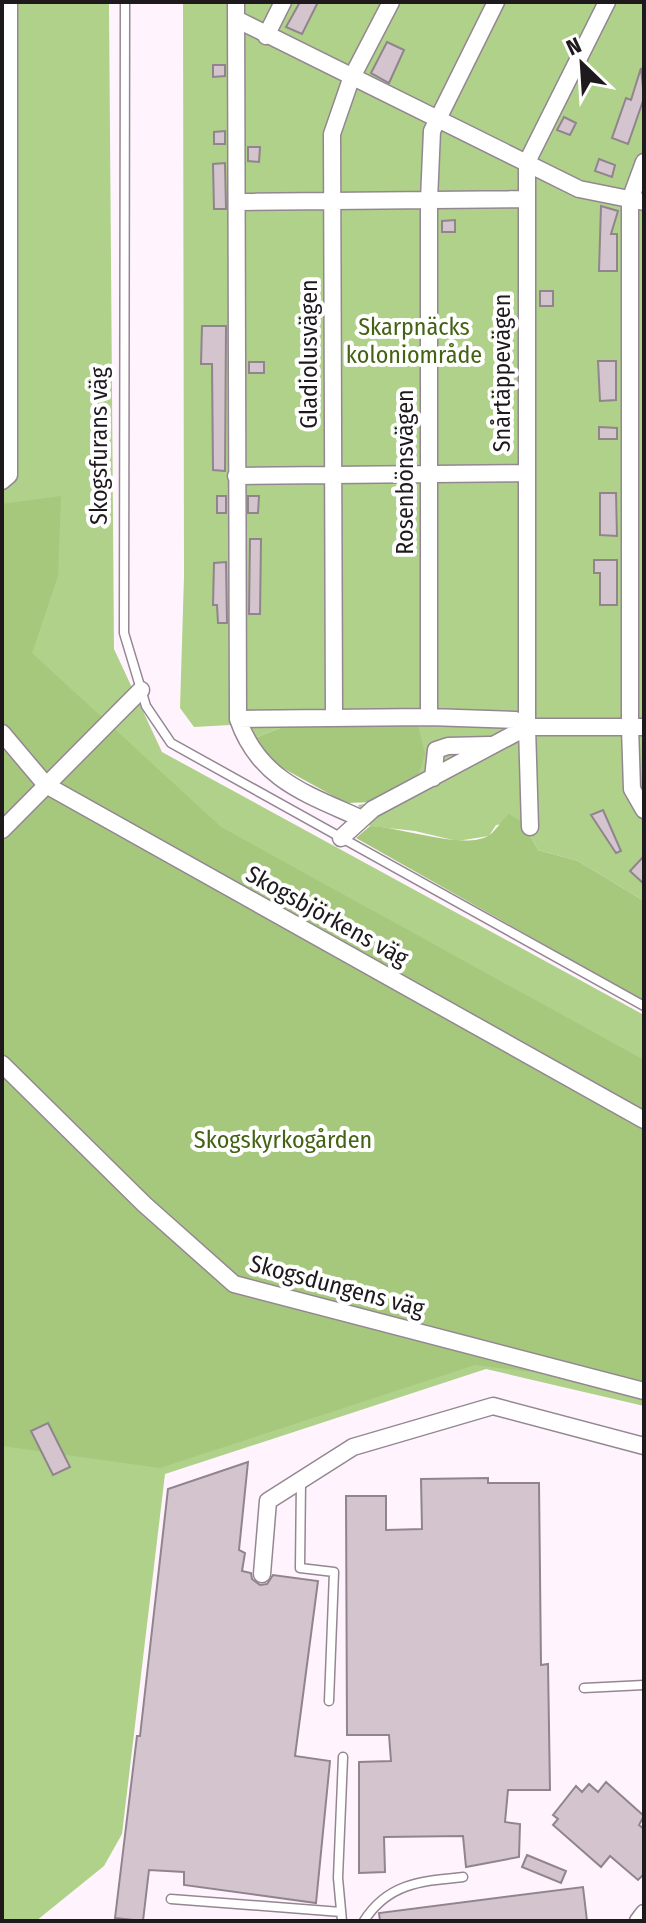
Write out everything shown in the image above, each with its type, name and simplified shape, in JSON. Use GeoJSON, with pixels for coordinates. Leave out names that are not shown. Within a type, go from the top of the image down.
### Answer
{"type":"FeatureCollection","features":[{"type":"Feature","properties":{"kind":"street"},"geometry":{"type":"LineString","coordinates":[[2,481],[9,475],[9,2]]}},
{"type":"Feature","properties":{"kind":"street"},"geometry":{"type":"LineString","coordinates":[[266,36],[283,2]]}},
{"type":"Feature","properties":{"kind":"street","name":"Gladiolusvägen"},"geometry":{"type":"LineString","coordinates":[[334,718],[332,134],[351,79],[391,2]]}},
{"type":"Feature","properties":{"kind":"street","name":"Rosenbönsvägen"},"geometry":{"type":"LineString","coordinates":[[429,717],[429,200],[432,131],[496,2]]}},
{"type":"Feature","properties":{"kind":"street","name":"Snårtäppevägen"},"geometry":{"type":"LineString","coordinates":[[530,827],[527,727],[527,162],[607,2]]}},
{"type":"Feature","properties":{"kind":"street"},"geometry":{"type":"LineString","coordinates":[[236,11],[266,36],[351,79],[438,117],[579,189],[637,201]]}},
{"type":"Feature","properties":{"kind":"street"},"geometry":{"type":"LineString","coordinates":[[236,11],[238,719],[253,754],[271,774],[362,819]]}},
{"type":"Feature","properties":{"kind":"street"},"geometry":{"type":"LineString","coordinates":[[644,162],[637,201],[637,727],[632,789],[644,810]]}},
{"type":"Feature","properties":{"kind":"street"},"geometry":{"type":"LineString","coordinates":[[238,202],[526,199]]}},
{"type":"Feature","properties":{"kind":"street"},"geometry":{"type":"LineString","coordinates":[[236,476],[526,473]]}},
{"type":"Feature","properties":{"kind":"street"},"geometry":{"type":"LineString","coordinates":[[2,830],[141,690]]}},
{"type":"Feature","properties":{"kind":"street"},"geometry":{"type":"LineString","coordinates":[[238,719],[429,717],[515,720],[527,727]]}},
{"type":"Feature","properties":{"kind":"street"},"geometry":{"type":"LineString","coordinates":[[341,838],[373,809],[527,727],[637,727]]}},
{"type":"Feature","properties":{"kind":"street","name":"Skogsbjörkens väg"},"geometry":{"type":"LineString","coordinates":[[2,733],[46,785],[644,1120]]}},
{"type":"Feature","properties":{"kind":"street"},"geometry":{"type":"LineString","coordinates":[[433,778],[436,750],[448,746],[495,745]]}},
{"type":"Feature","properties":{"kind":"street","name":"Skogsdungens väg"},"geometry":{"type":"LineString","coordinates":[[2,1064],[144,1204],[234,1284],[644,1391]]}},
{"type":"Feature","properties":{"kind":"street"},"geometry":{"type":"LineString","coordinates":[[262,1574],[268,1501],[353,1447],[493,1406],[644,1446]]}},
{"type":"Feature","properties":{"kind":"street"},"geometry":{"type":"LineString","coordinates":[[638,1921],[644,1913]]}},
{"type":"Feature","properties":{"kind":"lane","name":"Skogsfurans väg"},"geometry":{"type":"LineString","coordinates":[[125,2],[124,633],[146,706],[171,743],[644,1006]]}},
{"type":"Feature","properties":{"kind":"lane"},"geometry":{"type":"LineString","coordinates":[[301,1480],[300,1568],[334,1572],[329,1701]]}},
{"type":"Feature","properties":{"kind":"lane"},"geometry":{"type":"LineString","coordinates":[[584,1688],[644,1685]]}},
{"type":"Feature","properties":{"kind":"lane"},"geometry":{"type":"LineString","coordinates":[[171,1899],[342,1916],[338,1878],[343,1757]]}},
{"type":"Feature","properties":{"kind":"lane"},"geometry":{"type":"LineString","coordinates":[[364,1921],[387,1894],[411,1882],[463,1877]]}},
{"type":"Feature","properties":{"kind":"green space","name":"Skogskyrkogården"},"geometry":{"type":"Polygon","coordinates":[[[2,2],[109,2],[114,649],[162,752],[644,1015],[644,1406],[486,1369],[165,1474],[122,1834],[104,1866],[36,1921],[2,1921],[2,2]]]}},
{"type":"Feature","properties":{"kind":"green space","name":"Skarpnäcks koloniområde"},"geometry":{"type":"Polygon","coordinates":[[[183,2],[644,2],[644,901],[578,861],[538,850],[522,822],[496,825],[489,836],[457,841],[415,831],[370,826],[358,805],[376,802],[290,724],[255,738],[230,725],[194,727],[180,708],[184,576],[183,2]]]}},
{"type":"Feature","properties":{"kind":"green space","name":"Skogskyrkogården"},"geometry":{"type":"Polygon","coordinates":[[[61,496],[58,576],[32,653],[221,827],[644,1060],[644,1386],[475,1365],[160,1468],[2,1446],[2,504],[61,496]]]}},
{"type":"Feature","properties":{"kind":"green space"},"geometry":{"type":"Polygon","coordinates":[[[290,724],[418,725],[425,754],[418,776],[376,802],[346,803],[277,765],[255,738],[290,724]]]}},
{"type":"Feature","properties":{"kind":"green space"},"geometry":{"type":"Polygon","coordinates":[[[509,814],[522,822],[538,850],[578,861],[644,901],[644,1001],[356,838],[370,826],[448,839],[477,840],[488,836],[509,814]]]}},
{"type":"Feature","properties":{"kind":"building"},"geometry":{"type":"Polygon","coordinates":[[[300,2],[318,2],[302,34],[286,27],[300,2]]]}},
{"type":"Feature","properties":{"kind":"building"},"geometry":{"type":"Polygon","coordinates":[[[387,42],[404,50],[389,83],[371,73],[387,42]]]}},
{"type":"Feature","properties":{"kind":"building"},"geometry":{"type":"Polygon","coordinates":[[[213,65],[225,65],[225,76],[213,77],[213,65]]]}},
{"type":"Feature","properties":{"kind":"building"},"geometry":{"type":"Polygon","coordinates":[[[641,68],[644,98],[628,144],[612,138],[626,98],[631,100],[641,68]]]}},
{"type":"Feature","properties":{"kind":"building"},"geometry":{"type":"Polygon","coordinates":[[[564,117],[576,123],[570,135],[557,130],[564,117]]]}},
{"type":"Feature","properties":{"kind":"building"},"geometry":{"type":"Polygon","coordinates":[[[225,131],[225,144],[214,144],[214,132],[225,131]]]}},
{"type":"Feature","properties":{"kind":"building"},"geometry":{"type":"Polygon","coordinates":[[[248,147],[260,147],[259,162],[248,161],[248,147]]]}},
{"type":"Feature","properties":{"kind":"building"},"geometry":{"type":"Polygon","coordinates":[[[599,159],[615,165],[612,177],[595,171],[599,159]]]}},
{"type":"Feature","properties":{"kind":"building"},"geometry":{"type":"Polygon","coordinates":[[[225,163],[226,209],[214,209],[213,164],[225,163]]]}},
{"type":"Feature","properties":{"kind":"building"},"geometry":{"type":"Polygon","coordinates":[[[601,206],[618,211],[611,234],[617,234],[617,271],[599,271],[601,206]]]}},
{"type":"Feature","properties":{"kind":"building"},"geometry":{"type":"Polygon","coordinates":[[[455,220],[455,232],[442,232],[442,221],[455,220]]]}},
{"type":"Feature","properties":{"kind":"building"},"geometry":{"type":"Polygon","coordinates":[[[540,291],[553,291],[553,306],[540,306],[540,291]]]}},
{"type":"Feature","properties":{"kind":"building"},"geometry":{"type":"Polygon","coordinates":[[[202,326],[226,326],[225,471],[213,470],[212,364],[201,364],[202,326]]]}},
{"type":"Feature","properties":{"kind":"building"},"geometry":{"type":"Polygon","coordinates":[[[598,361],[616,361],[616,400],[600,401],[598,361]]]}},
{"type":"Feature","properties":{"kind":"building"},"geometry":{"type":"Polygon","coordinates":[[[249,362],[264,362],[264,373],[249,373],[249,362]]]}},
{"type":"Feature","properties":{"kind":"building"},"geometry":{"type":"Polygon","coordinates":[[[599,427],[617,428],[617,439],[599,439],[599,427]]]}},
{"type":"Feature","properties":{"kind":"building"},"geometry":{"type":"Polygon","coordinates":[[[600,493],[616,493],[617,536],[600,535],[600,493]]]}},
{"type":"Feature","properties":{"kind":"building"},"geometry":{"type":"Polygon","coordinates":[[[217,496],[226,496],[226,513],[217,513],[217,496]]]}},
{"type":"Feature","properties":{"kind":"building"},"geometry":{"type":"Polygon","coordinates":[[[248,496],[259,496],[258,513],[248,513],[248,496]]]}},
{"type":"Feature","properties":{"kind":"building"},"geometry":{"type":"Polygon","coordinates":[[[250,539],[261,539],[260,614],[249,614],[250,539]]]}},
{"type":"Feature","properties":{"kind":"building"},"geometry":{"type":"Polygon","coordinates":[[[594,560],[617,560],[617,605],[600,605],[600,573],[594,573],[594,560]]]}},
{"type":"Feature","properties":{"kind":"building"},"geometry":{"type":"Polygon","coordinates":[[[226,562],[227,623],[218,623],[217,605],[213,605],[214,563],[226,562]]]}},
{"type":"Feature","properties":{"kind":"building"},"geometry":{"type":"Polygon","coordinates":[[[603,810],[621,851],[616,853],[591,815],[603,810]]]}},
{"type":"Feature","properties":{"kind":"building"},"geometry":{"type":"Polygon","coordinates":[[[644,856],[644,884],[630,871],[644,856]]]}},
{"type":"Feature","properties":{"kind":"building"},"geometry":{"type":"Polygon","coordinates":[[[48,1423],[70,1467],[53,1475],[31,1431],[48,1423]]]}},
{"type":"Feature","properties":{"kind":"building"},"geometry":{"type":"Polygon","coordinates":[[[248,1462],[239,1550],[245,1553],[242,1571],[251,1573],[252,1579],[260,1585],[267,1584],[273,1575],[318,1581],[295,1756],[330,1761],[316,1903],[184,1885],[184,1872],[149,1870],[143,1921],[115,1918],[137,1736],[140,1736],[168,1489],[248,1462]]]}},
{"type":"Feature","properties":{"kind":"building"},"geometry":{"type":"Polygon","coordinates":[[[488,1478],[488,1483],[539,1483],[541,1665],[548,1664],[550,1790],[508,1790],[505,1822],[520,1824],[519,1857],[466,1867],[463,1836],[384,1837],[385,1872],[359,1873],[359,1762],[391,1761],[389,1735],[347,1735],[346,1496],[386,1496],[386,1530],[422,1529],[421,1479],[488,1478]]]}},
{"type":"Feature","properties":{"kind":"building"},"geometry":{"type":"Polygon","coordinates":[[[606,1782],[644,1816],[639,1825],[644,1829],[644,1874],[638,1880],[610,1856],[601,1867],[553,1825],[558,1819],[553,1815],[576,1786],[582,1792],[589,1784],[598,1792],[606,1782]]]}},
{"type":"Feature","properties":{"kind":"building"},"geometry":{"type":"Polygon","coordinates":[[[527,1855],[566,1871],[561,1883],[522,1867],[527,1855]]]}},
{"type":"Feature","properties":{"kind":"building"},"geometry":{"type":"Polygon","coordinates":[[[583,1887],[587,1921],[380,1921],[379,1913],[583,1887]]]}}]}
